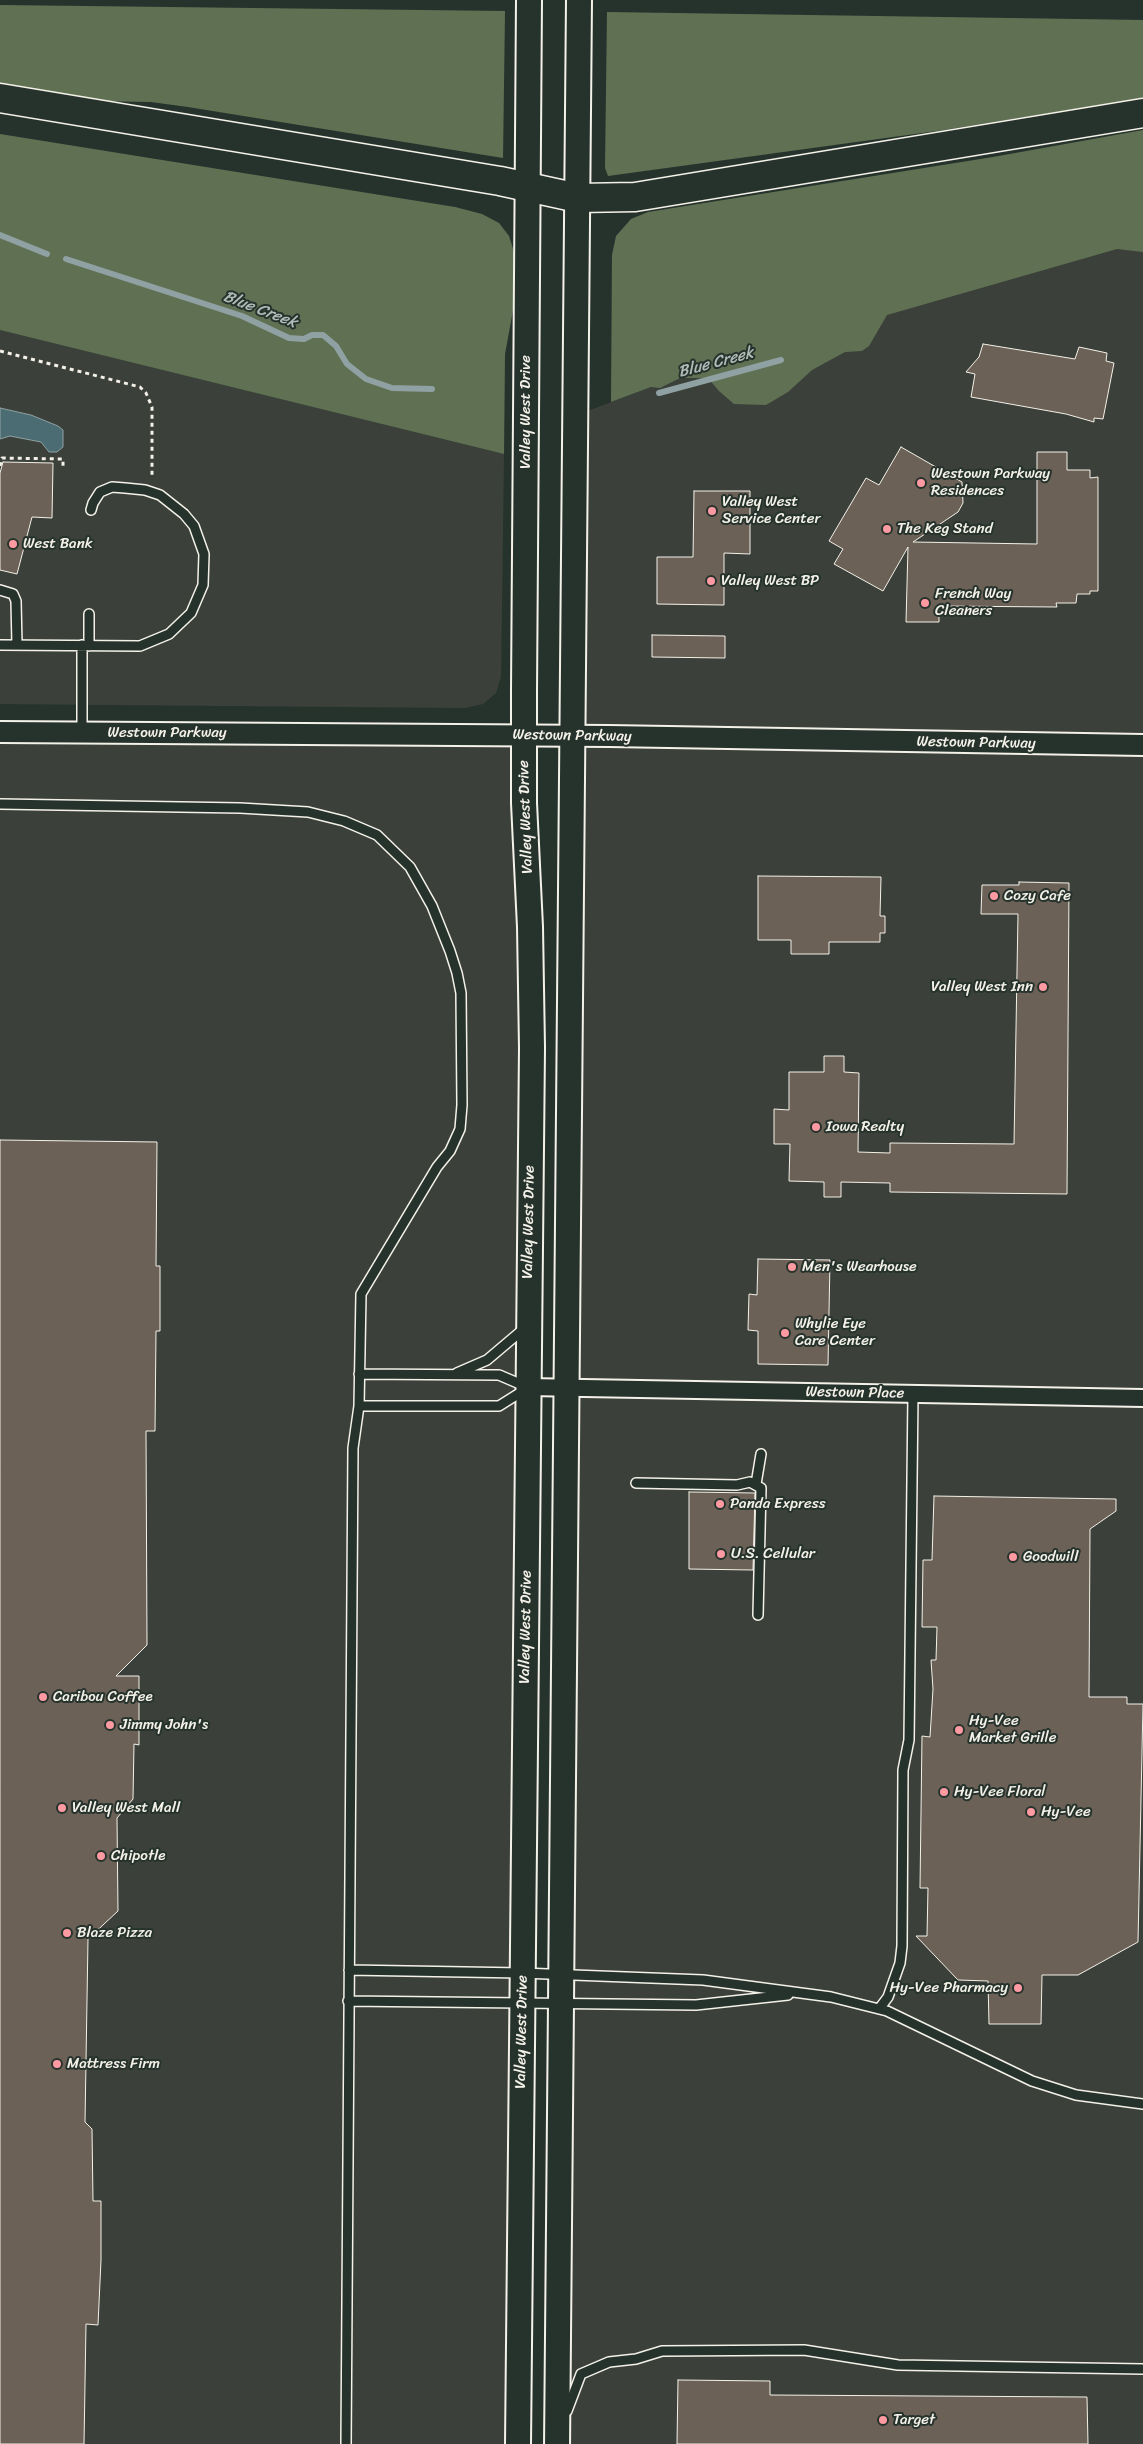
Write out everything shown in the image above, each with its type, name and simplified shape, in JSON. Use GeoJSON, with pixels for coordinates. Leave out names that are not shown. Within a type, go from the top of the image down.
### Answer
{"type":"FeatureCollection","features":[{"type":"Feature","properties":{"kind":"highway"},"geometry":{"type":"LineString","coordinates":[[0,98],[527,186],[578,198],[635,197],[1143,113]]}},
{"type":"Feature","properties":{"kind":"main road","name":"Valley West Drive"},"geometry":{"type":"LineString","coordinates":[[518,2444],[532,1048],[524,735],[529,0]]}},
{"type":"Feature","properties":{"kind":"main road"},"geometry":{"type":"LineString","coordinates":[[559,2444],[561,1974],[579,0]]}},
{"type":"Feature","properties":{"kind":"street","name":"Westown Parkway"},"geometry":{"type":"LineString","coordinates":[[0,732],[524,735],[1143,745]]}},
{"type":"Feature","properties":{"kind":"street","name":"Westown Place"},"geometry":{"type":"LineString","coordinates":[[528,1387],[1143,1398]]}},
{"type":"Feature","properties":{"kind":"lane"},"geometry":{"type":"LineString","coordinates":[[0,644],[132,646],[155,641],[181,625],[198,599],[205,570],[200,540],[184,514],[173,503],[152,492],[112,487],[100,492],[92,503],[91,510]]}},
{"type":"Feature","properties":{"kind":"lane"},"geometry":{"type":"LineString","coordinates":[[0,590],[13,594],[16,601],[17,645]]}},
{"type":"Feature","properties":{"kind":"lane"},"geometry":{"type":"LineString","coordinates":[[82,733],[89,614]]}},
{"type":"Feature","properties":{"kind":"lane"},"geometry":{"type":"LineString","coordinates":[[0,804],[240,808],[308,812],[344,821],[377,836],[410,867],[432,906],[457,974],[461,993],[462,1105],[460,1129],[450,1150],[360,1294],[359,1406],[353,1448],[346,2444]]}},
{"type":"Feature","properties":{"kind":"lane"},"geometry":{"type":"LineString","coordinates":[[452,1375],[488,1360],[528,1325]]}},
{"type":"Feature","properties":{"kind":"lane"},"geometry":{"type":"LineString","coordinates":[[359,1374],[499,1375],[528,1387]]}},
{"type":"Feature","properties":{"kind":"lane"},"geometry":{"type":"LineString","coordinates":[[359,1406],[499,1406],[528,1387]]}},
{"type":"Feature","properties":{"kind":"lane"},"geometry":{"type":"LineString","coordinates":[[879,2009],[888,1996],[900,1963],[902,1946],[904,1770],[909,1740],[913,1394]]}},
{"type":"Feature","properties":{"kind":"lane"},"geometry":{"type":"LineString","coordinates":[[756,1484],[761,1454]]}},
{"type":"Feature","properties":{"kind":"lane"},"geometry":{"type":"LineString","coordinates":[[636,1483],[737,1485],[750,1482],[761,1488],[758,1615]]}},
{"type":"Feature","properties":{"kind":"lane"},"geometry":{"type":"LineString","coordinates":[[349,1970],[561,1974],[702,1980],[831,1997],[879,2009],[1032,2080],[1076,2095],[1143,2104]]}},
{"type":"Feature","properties":{"kind":"lane"},"geometry":{"type":"LineString","coordinates":[[348,2001],[696,2005],[803,1993]]}},
{"type":"Feature","properties":{"kind":"lane"},"geometry":{"type":"LineString","coordinates":[[559,2444],[569,2401],[581,2374],[609,2362],[678,2351],[804,2350],[898,2365],[1143,2369]]}},
{"type":"Feature","properties":{"kind":"path"},"geometry":{"type":"LineString","coordinates":[[0,351],[140,387],[146,392],[152,407],[152,492]]}},
{"type":"Feature","properties":{"kind":"path"},"geometry":{"type":"LineString","coordinates":[[0,466],[2,458],[63,459],[63,469]]}},
{"type":"Feature","properties":{"kind":"shaded area"},"geometry":{"type":"Polygon","coordinates":[[[1143,232],[1143,2444],[557,2444],[577,415],[752,349],[1143,232]]]}},
{"type":"Feature","properties":{"kind":"shaded area"},"geometry":{"type":"Polygon","coordinates":[[[0,330],[504,454],[501,677],[496,693],[483,704],[465,708],[0,704],[0,330]]]}},
{"type":"Feature","properties":{"kind":"shaded area","name":"Valley West Mall"},"geometry":{"type":"Polygon","coordinates":[[[0,732],[524,735],[518,2444],[0,2444],[0,732]]]}},
{"type":"Feature","properties":{"kind":"green space"},"geometry":{"type":"Polygon","coordinates":[[[0,5],[505,11],[503,158],[188,107],[151,102],[90,101],[0,86],[0,5]]]}},
{"type":"Feature","properties":{"kind":"green space"},"geometry":{"type":"Polygon","coordinates":[[[607,12],[1143,20],[1143,98],[944,130],[608,176],[605,168],[607,12]]]}},
{"type":"Feature","properties":{"kind":"green space"},"geometry":{"type":"Polygon","coordinates":[[[1143,130],[1143,252],[1117,249],[887,315],[869,346],[862,351],[845,352],[812,370],[788,392],[766,405],[734,404],[708,378],[680,378],[660,388],[651,387],[611,402],[612,255],[616,236],[631,219],[648,212],[993,157],[1143,130]]]}},
{"type":"Feature","properties":{"kind":"green space"},"geometry":{"type":"Polygon","coordinates":[[[0,134],[455,207],[482,214],[499,223],[509,236],[514,252],[514,305],[505,354],[504,454],[0,330],[0,134]]]}},
{"type":"Feature","properties":{"kind":"water"},"geometry":{"type":"Polygon","coordinates":[[[0,408],[31,415],[58,426],[63,430],[63,447],[57,452],[49,452],[41,442],[10,436],[0,439],[0,408]]]}},
{"type":"Feature","properties":{"kind":"building"},"geometry":{"type":"Polygon","coordinates":[[[983,344],[1075,359],[1079,347],[1107,353],[1106,361],[1114,363],[1103,419],[1094,418],[1094,422],[1066,414],[971,397],[975,374],[966,372],[979,357],[983,344]]]}},
{"type":"Feature","properties":{"kind":"building","name":"Westown Parkway Residences"},"geometry":{"type":"Polygon","coordinates":[[[901,447],[962,482],[963,503],[958,512],[913,542],[1037,544],[1037,452],[1067,452],[1067,470],[1090,470],[1090,478],[1098,477],[1098,591],[1090,591],[1090,594],[1077,594],[1076,603],[1056,603],[1057,607],[939,606],[939,622],[906,622],[908,547],[883,591],[834,564],[843,549],[829,541],[866,478],[879,485],[901,447]]]}},
{"type":"Feature","properties":{"kind":"building","name":"West Bank"},"geometry":{"type":"Polygon","coordinates":[[[3,462],[53,463],[52,518],[32,517],[17,574],[0,570],[0,473],[3,462]]]}},
{"type":"Feature","properties":{"kind":"building"},"geometry":{"type":"Polygon","coordinates":[[[694,491],[750,491],[750,554],[724,553],[724,605],[657,604],[657,557],[693,557],[694,491]]]}},
{"type":"Feature","properties":{"kind":"building"},"geometry":{"type":"Polygon","coordinates":[[[652,635],[725,636],[725,658],[652,657],[652,635]]]}},
{"type":"Feature","properties":{"kind":"building"},"geometry":{"type":"Polygon","coordinates":[[[758,876],[881,877],[880,916],[885,916],[885,933],[880,933],[880,942],[829,942],[829,954],[791,954],[791,940],[758,940],[758,876]]]}},
{"type":"Feature","properties":{"kind":"building","name":"Valley West Inn"},"geometry":{"type":"Polygon","coordinates":[[[1019,882],[1069,883],[1067,1194],[890,1192],[890,1183],[841,1182],[841,1197],[824,1197],[824,1182],[789,1181],[790,1144],[774,1144],[774,1109],[789,1110],[789,1072],[824,1072],[824,1056],[844,1056],[844,1072],[859,1073],[858,1152],[890,1153],[890,1143],[1014,1144],[1018,914],[981,914],[982,885],[1019,885],[1019,882]]]}},
{"type":"Feature","properties":{"kind":"building"},"geometry":{"type":"Polygon","coordinates":[[[0,1140],[157,1142],[156,1266],[160,1266],[160,1331],[156,1331],[155,1431],[146,1431],[147,1645],[116,1676],[139,1676],[139,1745],[134,1744],[133,1799],[117,1818],[118,1911],[88,1939],[85,2122],[92,2129],[93,2201],[101,2201],[101,2260],[98,2325],[86,2324],[84,2444],[0,2444],[0,1140]]]}},
{"type":"Feature","properties":{"kind":"building"},"geometry":{"type":"Polygon","coordinates":[[[758,1259],[830,1260],[828,1365],[758,1364],[758,1331],[748,1330],[749,1294],[757,1295],[758,1259]]]}},
{"type":"Feature","properties":{"kind":"building"},"geometry":{"type":"Polygon","coordinates":[[[689,1492],[755,1493],[753,1570],[689,1569],[689,1492]]]}},
{"type":"Feature","properties":{"kind":"building","name":"Hy-Vee"},"geometry":{"type":"Polygon","coordinates":[[[934,1496],[1116,1499],[1116,1511],[1090,1529],[1089,1697],[1127,1697],[1127,1704],[1143,1704],[1138,1942],[1078,1975],[1042,1975],[1041,2024],[989,2024],[988,1981],[958,1980],[916,1936],[927,1936],[928,1888],[920,1888],[922,1736],[930,1737],[933,1689],[931,1660],[936,1660],[937,1627],[922,1627],[923,1560],[932,1560],[934,1496]]]}},
{"type":"Feature","properties":{"kind":"building","name":"Target"},"geometry":{"type":"Polygon","coordinates":[[[678,2380],[770,2381],[770,2395],[1087,2397],[1088,2444],[677,2444],[678,2380]]]}},
{"type":"Feature","properties":{"kind":"waterway","name":"Blue Creek"},"geometry":{"type":"LineString","coordinates":[[0,235],[47,254]]}},
{"type":"Feature","properties":{"kind":"waterway","name":"Blue Creek"},"geometry":{"type":"LineString","coordinates":[[66,259],[242,316],[289,338],[304,339],[312,335],[323,335],[336,346],[347,364],[366,379],[392,388],[432,389]]}},
{"type":"Feature","properties":{"kind":"waterway","name":"Blue Creek"},"geometry":{"type":"LineString","coordinates":[[659,393],[781,360]]}},
{"type":"Feature","properties":{"kind":"place","name":"Westown Parkway Residences"},"geometry":{"type":"Point","coordinates":[921,483]}},
{"type":"Feature","properties":{"kind":"place","name":"Valley West Service Center"},"geometry":{"type":"Point","coordinates":[712,511]}},
{"type":"Feature","properties":{"kind":"place","name":"The Keg Stand"},"geometry":{"type":"Point","coordinates":[887,529]}},
{"type":"Feature","properties":{"kind":"place","name":"West Bank"},"geometry":{"type":"Point","coordinates":[13,544]}},
{"type":"Feature","properties":{"kind":"place","name":"Valley West BP"},"geometry":{"type":"Point","coordinates":[711,581]}},
{"type":"Feature","properties":{"kind":"place","name":"French Way Cleaners"},"geometry":{"type":"Point","coordinates":[925,603]}},
{"type":"Feature","properties":{"kind":"place","name":"Cozy Cafe"},"geometry":{"type":"Point","coordinates":[994,896]}},
{"type":"Feature","properties":{"kind":"place","name":"Valley West Inn"},"geometry":{"type":"Point","coordinates":[1043,987]}},
{"type":"Feature","properties":{"kind":"place","name":"Iowa Realty"},"geometry":{"type":"Point","coordinates":[816,1127]}},
{"type":"Feature","properties":{"kind":"place","name":"Men's Wearhouse"},"geometry":{"type":"Point","coordinates":[792,1267]}},
{"type":"Feature","properties":{"kind":"place","name":"Whylie Eye Care Center"},"geometry":{"type":"Point","coordinates":[785,1333]}},
{"type":"Feature","properties":{"kind":"place","name":"Panda Express"},"geometry":{"type":"Point","coordinates":[720,1504]}},
{"type":"Feature","properties":{"kind":"place","name":"U.S. Cellular"},"geometry":{"type":"Point","coordinates":[721,1554]}},
{"type":"Feature","properties":{"kind":"place","name":"Goodwill"},"geometry":{"type":"Point","coordinates":[1013,1557]}},
{"type":"Feature","properties":{"kind":"place","name":"Caribou Coffee"},"geometry":{"type":"Point","coordinates":[43,1697]}},
{"type":"Feature","properties":{"kind":"place","name":"Jimmy John's"},"geometry":{"type":"Point","coordinates":[110,1725]}},
{"type":"Feature","properties":{"kind":"place","name":"Hy-Vee Market Grille"},"geometry":{"type":"Point","coordinates":[959,1730]}},
{"type":"Feature","properties":{"kind":"place","name":"Hy-Vee Floral"},"geometry":{"type":"Point","coordinates":[944,1792]}},
{"type":"Feature","properties":{"kind":"place","name":"Valley West Mall"},"geometry":{"type":"Point","coordinates":[62,1808]}},
{"type":"Feature","properties":{"kind":"place","name":"Hy-Vee"},"geometry":{"type":"Point","coordinates":[1031,1812]}},
{"type":"Feature","properties":{"kind":"place","name":"Chipotle"},"geometry":{"type":"Point","coordinates":[101,1856]}},
{"type":"Feature","properties":{"kind":"place","name":"Blaze Pizza"},"geometry":{"type":"Point","coordinates":[67,1933]}},
{"type":"Feature","properties":{"kind":"place","name":"Hy-Vee Pharmacy"},"geometry":{"type":"Point","coordinates":[1018,1988]}},
{"type":"Feature","properties":{"kind":"place","name":"Mattress Firm"},"geometry":{"type":"Point","coordinates":[57,2064]}},
{"type":"Feature","properties":{"kind":"place","name":"Target"},"geometry":{"type":"Point","coordinates":[883,2420]}}]}
